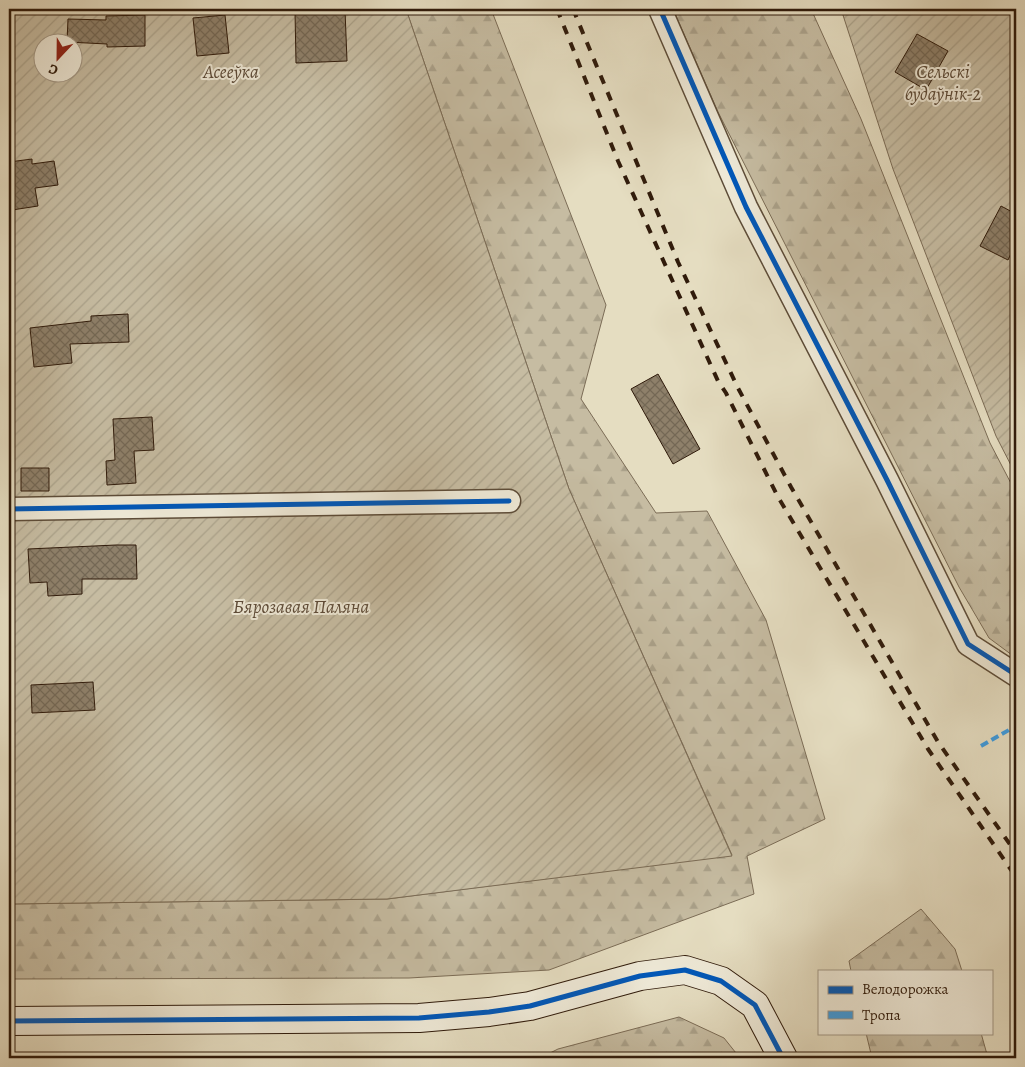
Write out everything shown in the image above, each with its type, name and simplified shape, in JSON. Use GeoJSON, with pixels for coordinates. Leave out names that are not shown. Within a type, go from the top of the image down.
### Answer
{"type":"FeatureCollection","features":[{"type":"Feature","properties":{"kind":"street"},"geometry":{"type":"LineString","coordinates":[[660,9],[746,207],[887,480],[968,644],[1016,675]]}},
{"type":"Feature","properties":{"kind":"street"},"geometry":{"type":"LineString","coordinates":[[9,509],[509,501]]}},
{"type":"Feature","properties":{"kind":"street"},"geometry":{"type":"LineString","coordinates":[[9,1021],[419,1018],[489,1012],[530,1006],[662,972],[685,970],[721,982],[755,1005],[783,1058]]}},
{"type":"Feature","properties":{"kind":"green space","name":"Бярозавая Паляна"},"geometry":{"type":"Polygon","coordinates":[[[9,9],[406,9],[569,489],[732,856],[387,899],[9,904],[9,9]]]}},
{"type":"Feature","properties":{"kind":"green space"},"geometry":{"type":"Polygon","coordinates":[[[406,9],[491,9],[606,305],[581,399],[656,513],[707,511],[766,620],[825,819],[747,856],[754,894],[549,970],[409,978],[9,979],[9,904],[387,899],[732,855],[569,489],[406,9]]]}},
{"type":"Feature","properties":{"kind":"green space"},"geometry":{"type":"Polygon","coordinates":[[[673,9],[811,9],[861,119],[990,443],[1016,493],[1016,658],[989,638],[959,587],[718,112],[673,9]]]}},
{"type":"Feature","properties":{"kind":"green space","name":"Сельскі будаўнік-2"},"geometry":{"type":"Polygon","coordinates":[[[841,9],[1016,9],[1016,475],[996,436],[893,169],[841,9]]]}},
{"type":"Feature","properties":{"kind":"green space"},"geometry":{"type":"Polygon","coordinates":[[[921,909],[955,949],[962,970],[851,970],[849,961],[921,909]]]}},
{"type":"Feature","properties":{"kind":"green space"},"geometry":{"type":"Polygon","coordinates":[[[679,1017],[724,1038],[740,1058],[540,1058],[558,1049],[679,1017]]]}},
{"type":"Feature","properties":{"kind":"green space"},"geometry":{"type":"Polygon","coordinates":[[[866,1034],[981,1034],[988,1058],[872,1058],[866,1034]]]}},
{"type":"Feature","properties":{"kind":"building"},"geometry":{"type":"Polygon","coordinates":[[[345,10],[347,61],[296,63],[295,11],[345,10]]]}},
{"type":"Feature","properties":{"kind":"building"},"geometry":{"type":"Polygon","coordinates":[[[145,15],[145,46],[107,47],[107,44],[82,43],[82,32],[67,32],[68,19],[106,20],[106,16],[145,15]]]}},
{"type":"Feature","properties":{"kind":"building"},"geometry":{"type":"Polygon","coordinates":[[[225,15],[229,53],[197,56],[193,18],[225,15]]]}},
{"type":"Feature","properties":{"kind":"building"},"geometry":{"type":"Polygon","coordinates":[[[917,34],[948,51],[926,90],[895,72],[917,34]]]}},
{"type":"Feature","properties":{"kind":"building"},"geometry":{"type":"Polygon","coordinates":[[[32,159],[32,164],[54,161],[58,185],[35,188],[38,206],[12,210],[9,162],[32,159]]]}},
{"type":"Feature","properties":{"kind":"building"},"geometry":{"type":"Polygon","coordinates":[[[1001,206],[1016,214],[1016,243],[1008,260],[980,246],[1001,206]]]}},
{"type":"Feature","properties":{"kind":"building"},"geometry":{"type":"Polygon","coordinates":[[[128,314],[129,342],[70,344],[72,363],[34,367],[30,328],[91,321],[91,316],[128,314]]]}},
{"type":"Feature","properties":{"kind":"building"},"geometry":{"type":"Polygon","coordinates":[[[658,374],[700,449],[673,464],[631,389],[658,374]]]}},
{"type":"Feature","properties":{"kind":"building"},"geometry":{"type":"Polygon","coordinates":[[[152,417],[154,450],[134,451],[136,483],[107,485],[106,461],[115,460],[113,419],[152,417]]]}},
{"type":"Feature","properties":{"kind":"building"},"geometry":{"type":"Polygon","coordinates":[[[21,468],[49,468],[49,491],[21,491],[21,468]]]}},
{"type":"Feature","properties":{"kind":"building"},"geometry":{"type":"Polygon","coordinates":[[[136,545],[137,579],[82,579],[82,594],[48,596],[47,582],[30,583],[28,549],[136,545]]]}},
{"type":"Feature","properties":{"kind":"building"},"geometry":{"type":"Polygon","coordinates":[[[93,682],[95,710],[32,713],[31,685],[93,682]]]}},
{"type":"Feature","properties":{"kind":"railway"},"geometry":{"type":"LineString","coordinates":[[557,9],[618,161],[718,381],[726,393],[778,497],[928,749],[1016,877]]}},
{"type":"Feature","properties":{"kind":"railway"},"geometry":{"type":"LineString","coordinates":[[573,9],[678,262],[738,388],[791,487],[938,742],[1016,853]]}},
{"type":"Feature","properties":{"kind":"marked path"},"geometry":{"type":"LineString","coordinates":[[981,746],[1016,726]]}},
{"type":"Feature","properties":{"kind":"cycle path"},"geometry":{"type":"LineString","coordinates":[[660,9],[746,207],[887,480],[968,644],[1016,675]]}},
{"type":"Feature","properties":{"kind":"cycle path"},"geometry":{"type":"LineString","coordinates":[[9,509],[509,501]]}},
{"type":"Feature","properties":{"kind":"cycle path"},"geometry":{"type":"LineString","coordinates":[[9,1021],[419,1018],[489,1012],[530,1006],[640,976],[685,970],[721,981],[755,1005],[783,1058]]}},
{"type":"Feature","properties":{"kind":"park label","name":"Асееўка"},"geometry":{"type":"Point","coordinates":[231,72]}}]}
